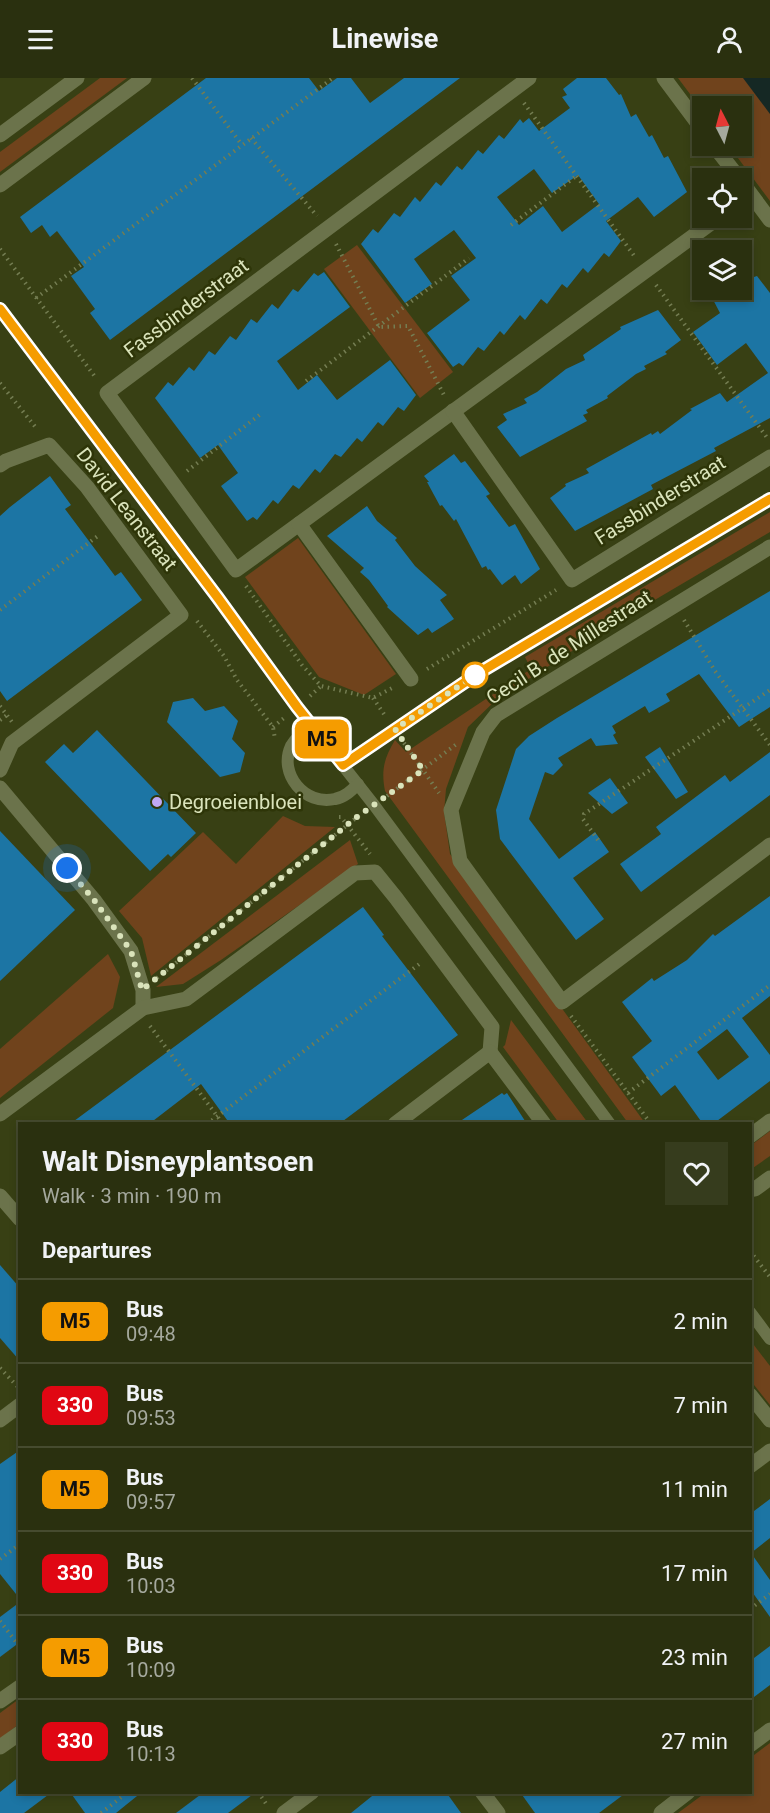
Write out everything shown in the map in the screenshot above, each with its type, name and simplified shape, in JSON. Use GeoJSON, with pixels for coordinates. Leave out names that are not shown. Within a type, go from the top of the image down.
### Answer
{"type":"FeatureCollection","features":[{"type":"Feature","properties":{"kind":"street"},"geometry":{"type":"LineString","coordinates":[[0,135],[77,78]]}},
{"type":"Feature","properties":{"kind":"street"},"geometry":{"type":"LineString","coordinates":[[0,185],[144,78]]}},
{"type":"Feature","properties":{"kind":"street","name":"Fassbinderstraat"},"geometry":{"type":"LineString","coordinates":[[107,393],[529,78]]}},
{"type":"Feature","properties":{"kind":"street"},"geometry":{"type":"LineString","coordinates":[[664,78],[692,116]]}},
{"type":"Feature","properties":{"kind":"street"},"geometry":{"type":"LineString","coordinates":[[752,199],[770,220]]}},
{"type":"Feature","properties":{"kind":"street"},"geometry":{"type":"LineString","coordinates":[[107,393],[236,570],[704,228]]}},
{"type":"Feature","properties":{"kind":"street"},"geometry":{"type":"LineString","coordinates":[[453,411],[572,580]]}},
{"type":"Feature","properties":{"kind":"street","name":"David Leanstraat"},"geometry":{"type":"LineString","coordinates":[[0,465],[49,445],[87,487],[181,615],[12,743],[0,770]]}},
{"type":"Feature","properties":{"kind":"street","name":"Fassbinderstraat"},"geometry":{"type":"LineString","coordinates":[[572,580],[770,457]]}},
{"type":"Feature","properties":{"kind":"street"},"geometry":{"type":"LineString","coordinates":[[299,524],[411,679]]}},
{"type":"Feature","properties":{"kind":"street","name":"Cecil B. de Millestraat"},"geometry":{"type":"LineString","coordinates":[[451,810],[483,732],[496,716],[674,604],[770,547]]}},
{"type":"Feature","properties":{"kind":"street"},"geometry":{"type":"LineString","coordinates":[[0,788],[103,912],[131,951],[142,990],[143,1008]]}},
{"type":"Feature","properties":{"kind":"street"},"geometry":{"type":"LineString","coordinates":[[451,810],[460,861],[561,1002],[770,845]]}},
{"type":"Feature","properties":{"kind":"street"},"geometry":{"type":"LineString","coordinates":[[0,1114],[143,1008],[186,999],[356,873],[375,872],[492,1028],[490,1052],[542,1122]]}},
{"type":"Feature","properties":{"kind":"street"},"geometry":{"type":"LineString","coordinates":[[398,1122],[490,1052]]}},
{"type":"Feature","properties":{"kind":"street"},"geometry":{"type":"LineString","coordinates":[[752,1134],[770,1121]]}},
{"type":"Feature","properties":{"kind":"street"},"geometry":{"type":"LineString","coordinates":[[752,1190],[770,1178]]}},
{"type":"Feature","properties":{"kind":"street"},"geometry":{"type":"LineString","coordinates":[[0,1196],[18,1217]]}},
{"type":"Feature","properties":{"kind":"street"},"geometry":{"type":"LineString","coordinates":[[752,1398],[770,1420]]}},
{"type":"Feature","properties":{"kind":"street"},"geometry":{"type":"LineString","coordinates":[[0,1420],[18,1406]]}},
{"type":"Feature","properties":{"kind":"street"},"geometry":{"type":"LineString","coordinates":[[752,1464],[770,1451]]}},
{"type":"Feature","properties":{"kind":"street"},"geometry":{"type":"LineString","coordinates":[[0,1701],[18,1688]]}},
{"type":"Feature","properties":{"kind":"street"},"geometry":{"type":"LineString","coordinates":[[752,1744],[770,1730]]}},
{"type":"Feature","properties":{"kind":"street"},"geometry":{"type":"LineString","coordinates":[[0,1747],[18,1734]]}},
{"type":"Feature","properties":{"kind":"street"},"geometry":{"type":"LineString","coordinates":[[284,1813],[309,1794]]}},
{"type":"Feature","properties":{"kind":"street"},"geometry":{"type":"LineString","coordinates":[[484,1794],[498,1813]]}},
{"type":"Feature","properties":{"kind":"street"},"geometry":{"type":"LineString","coordinates":[[662,1813],[686,1794]]}},
{"type":"Feature","properties":{"kind":"lane"},"geometry":{"type":"LineString","coordinates":[[0,309],[312,726],[374,805],[609,1122]]}},
{"type":"Feature","properties":{"kind":"lane"},"geometry":{"type":"LineString","coordinates":[[343,765],[477,674],[770,499]]}},
{"type":"Feature","properties":{"kind":"lane"},"geometry":{"type":"LineString","coordinates":[[312,726],[300,734],[291,746],[288,759],[290,774],[296,786],[307,795],[321,800],[335,800],[348,794],[358,784]]}},
{"type":"Feature","properties":{"kind":"lane"},"geometry":{"type":"LineString","coordinates":[[752,1315],[770,1339]]}},
{"type":"Feature","properties":{"kind":"path"},"geometry":{"type":"LineString","coordinates":[[192,78],[242,145]]}},
{"type":"Feature","properties":{"kind":"path"},"geometry":{"type":"LineString","coordinates":[[36,298],[333,78]]}},
{"type":"Feature","properties":{"kind":"path"},"geometry":{"type":"LineString","coordinates":[[251,138],[327,228],[379,327]]}},
{"type":"Feature","properties":{"kind":"path"},"geometry":{"type":"LineString","coordinates":[[511,225],[576,177]]}},
{"type":"Feature","properties":{"kind":"path"},"geometry":{"type":"LineString","coordinates":[[0,249],[107,393]]}},
{"type":"Feature","properties":{"kind":"path"},"geometry":{"type":"LineString","coordinates":[[306,381],[469,258]]}},
{"type":"Feature","properties":{"kind":"path"},"geometry":{"type":"LineString","coordinates":[[379,327],[408,326],[453,411]]}},
{"type":"Feature","properties":{"kind":"path"},"geometry":{"type":"LineString","coordinates":[[0,383],[49,445]]}},
{"type":"Feature","properties":{"kind":"path"},"geometry":{"type":"LineString","coordinates":[[172,483],[262,413]]}},
{"type":"Feature","properties":{"kind":"path"},"geometry":{"type":"LineString","coordinates":[[0,610],[114,524]]}},
{"type":"Feature","properties":{"kind":"path"},"geometry":{"type":"LineString","coordinates":[[236,570],[302,665],[321,686],[373,698],[411,679],[572,580]]}},
{"type":"Feature","properties":{"kind":"path"},"geometry":{"type":"LineString","coordinates":[[674,604],[715,671],[770,745]]}},
{"type":"Feature","properties":{"kind":"path"},"geometry":{"type":"LineString","coordinates":[[598,840],[583,819],[584,814],[770,690]]}},
{"type":"Feature","properties":{"kind":"path"},"geometry":{"type":"LineString","coordinates":[[373,698],[451,810]]}},
{"type":"Feature","properties":{"kind":"path"},"geometry":{"type":"LineString","coordinates":[[0,720],[7,715]]}},
{"type":"Feature","properties":{"kind":"path"},"geometry":{"type":"LineString","coordinates":[[142,990],[374,805],[460,741],[483,732]]}},
{"type":"Feature","properties":{"kind":"path"},"geometry":{"type":"LineString","coordinates":[[209,1122],[436,952]]}},
{"type":"Feature","properties":{"kind":"path"},"geometry":{"type":"LineString","coordinates":[[628,1093],[770,986]]}},
{"type":"Feature","properties":{"kind":"path"},"geometry":{"type":"LineString","coordinates":[[561,1002],[650,1122]]}},
{"type":"Feature","properties":{"kind":"path"},"geometry":{"type":"LineString","coordinates":[[143,1008],[151,1029],[222,1122]]}},
{"type":"Feature","properties":{"kind":"path"},"geometry":{"type":"LineString","coordinates":[[752,1254],[770,1277]]}},
{"type":"Feature","properties":{"kind":"path"},"geometry":{"type":"LineString","coordinates":[[0,1368],[18,1387]]}},
{"type":"Feature","properties":{"kind":"path"},"geometry":{"type":"LineString","coordinates":[[0,1559],[18,1546]]}},
{"type":"Feature","properties":{"kind":"path"},"geometry":{"type":"LineString","coordinates":[[752,1608],[770,1594]]}},
{"type":"Feature","properties":{"kind":"path"},"geometry":{"type":"LineString","coordinates":[[0,1621],[18,1644]]}},
{"type":"Feature","properties":{"kind":"path"},"geometry":{"type":"LineString","coordinates":[[101,1813],[125,1794]]}},
{"type":"Feature","properties":{"kind":"path"},"geometry":{"type":"LineString","coordinates":[[259,1794],[268,1807]]}},
{"type":"Feature","properties":{"kind":"shaded area"},"geometry":{"type":"Polygon","coordinates":[[[100,78],[127,78],[0,172],[0,152],[100,78]]]}},
{"type":"Feature","properties":{"kind":"shaded area"},"geometry":{"type":"Polygon","coordinates":[[[678,78],[770,78],[770,201],[752,177],[752,168],[745,168],[736,156],[752,156],[752,96],[692,97],[678,78]]]}},
{"type":"Feature","properties":{"kind":"shaded area"},"geometry":{"type":"Polygon","coordinates":[[[357,245],[453,372],[420,398],[324,269],[357,245]]]}},
{"type":"Feature","properties":{"kind":"shaded area"},"geometry":{"type":"Polygon","coordinates":[[[770,512],[770,532],[614,624],[496,700],[468,727],[446,789],[444,812],[450,854],[644,1122],[627,1122],[385,791],[384,764],[395,740],[406,752],[531,669],[525,657],[770,512]]]}},
{"type":"Feature","properties":{"kind":"shaded area"},"geometry":{"type":"Polygon","coordinates":[[[298,538],[396,674],[364,695],[319,677],[245,577],[298,538]]]}},
{"type":"Feature","properties":{"kind":"shaded area"},"geometry":{"type":"Polygon","coordinates":[[[283,816],[305,826],[335,827],[151,976],[142,938],[119,911],[203,832],[236,864],[283,816]]]}},
{"type":"Feature","properties":{"kind":"shaded area"},"geometry":{"type":"Polygon","coordinates":[[[350,840],[358,864],[183,984],[156,987],[350,840]]]}},
{"type":"Feature","properties":{"kind":"shaded area"},"geometry":{"type":"Polygon","coordinates":[[[108,954],[120,977],[113,1008],[0,1098],[0,1049],[108,954]]]}},
{"type":"Feature","properties":{"kind":"shaded area"},"geometry":{"type":"Polygon","coordinates":[[[511,1020],[587,1122],[558,1122],[503,1047],[511,1020]]]}},
{"type":"Feature","properties":{"kind":"shaded area"},"geometry":{"type":"Polygon","coordinates":[[[770,1131],[770,1156],[752,1169],[752,1144],[770,1131]]]}},
{"type":"Feature","properties":{"kind":"shaded area"},"geometry":{"type":"Polygon","coordinates":[[[752,1343],[770,1366],[770,1405],[752,1382],[752,1343]]]}},
{"type":"Feature","properties":{"kind":"shaded area"},"geometry":{"type":"Polygon","coordinates":[[[18,1700],[18,1725],[0,1739],[0,1713],[18,1700]]]}},
{"type":"Feature","properties":{"kind":"shaded area"},"geometry":{"type":"Polygon","coordinates":[[[770,1743],[770,1813],[678,1813],[704,1794],[752,1794],[752,1756],[770,1743]]]}},
{"type":"Feature","properties":{"kind":"water"},"geometry":{"type":"Polygon","coordinates":[[[743,78],[770,78],[770,114],[743,78]]]}},
{"type":"Feature","properties":{"kind":"building"},"geometry":{"type":"Polygon","coordinates":[[[206,78],[309,78],[319,91],[337,78],[351,78],[370,103],[404,78],[460,78],[110,340],[90,313],[95,309],[71,276],[84,267],[57,231],[50,237],[42,225],[31,233],[20,217],[206,78]]]}},
{"type":"Feature","properties":{"kind":"building"},"geometry":{"type":"Polygon","coordinates":[[[577,78],[606,78],[619,95],[621,94],[631,117],[636,114],[649,137],[652,135],[664,158],[668,156],[687,192],[654,217],[638,197],[606,221],[621,241],[609,257],[604,253],[588,273],[583,268],[567,288],[562,284],[547,304],[541,299],[525,320],[520,315],[504,335],[500,331],[484,351],[478,347],[463,366],[459,363],[453,367],[427,333],[470,300],[451,276],[476,258],[454,230],[414,259],[432,284],[405,303],[361,244],[373,229],[378,233],[394,213],[400,217],[415,197],[420,202],[436,182],[441,186],[457,166],[462,170],[478,150],[483,154],[499,135],[504,139],[520,119],[523,123],[529,118],[539,131],[570,108],[562,97],[567,95],[563,89],[577,78]],[[534,169],[497,197],[519,225],[543,206],[562,232],[599,204],[578,175],[552,193],[534,169]]]}},
{"type":"Feature","properties":{"kind":"building"},"geometry":{"type":"Polygon","coordinates":[[[324,272],[350,307],[277,361],[298,390],[317,375],[337,400],[390,360],[416,395],[404,411],[398,407],[383,426],[378,422],[362,442],[357,438],[341,457],[335,454],[320,473],[315,469],[299,489],[293,485],[278,504],[273,500],[257,520],[253,517],[247,521],[221,486],[238,473],[218,445],[200,458],[155,398],[168,382],[173,386],[189,367],[194,371],[209,351],[215,355],[230,336],[236,340],[251,319],[257,323],[272,304],[278,309],[293,289],[298,292],[314,273],[318,276],[324,272]]]}},
{"type":"Feature","properties":{"kind":"building"},"geometry":{"type":"Polygon","coordinates":[[[752,273],[754,277],[757,276],[770,293],[770,418],[714,448],[716,451],[651,485],[653,489],[575,531],[550,498],[566,486],[565,484],[589,473],[586,469],[651,433],[652,435],[658,431],[660,434],[692,410],[690,409],[720,393],[727,402],[768,373],[746,343],[717,365],[693,332],[720,313],[713,300],[752,300],[752,273]]]}},
{"type":"Feature","properties":{"kind":"building"},"geometry":{"type":"Polygon","coordinates":[[[658,310],[681,340],[665,352],[667,354],[644,366],[646,369],[607,396],[608,398],[586,410],[588,413],[583,415],[587,421],[520,457],[497,427],[507,420],[503,414],[527,403],[524,399],[537,392],[566,369],[585,360],[583,355],[621,329],[620,327],[658,310]]]}},
{"type":"Feature","properties":{"kind":"building"},"geometry":{"type":"Polygon","coordinates":[[[454,454],[461,463],[465,461],[490,494],[486,496],[509,527],[515,524],[540,569],[521,584],[515,575],[502,585],[490,569],[488,570],[486,566],[482,568],[456,519],[454,521],[442,505],[440,506],[427,482],[429,482],[424,476],[454,454]]]}},
{"type":"Feature","properties":{"kind":"building"},"geometry":{"type":"Polygon","coordinates":[[[50,476],[71,505],[65,509],[115,576],[121,572],[142,600],[7,701],[0,691],[0,516],[50,476]]]}},
{"type":"Feature","properties":{"kind":"building"},"geometry":{"type":"Polygon","coordinates":[[[367,506],[377,521],[397,538],[395,540],[415,566],[447,595],[440,600],[454,619],[432,633],[428,628],[418,635],[387,607],[369,580],[360,572],[364,568],[327,536],[367,506]]]}},
{"type":"Feature","properties":{"kind":"building"},"geometry":{"type":"Polygon","coordinates":[[[770,591],[770,707],[739,727],[699,674],[666,694],[670,701],[649,713],[645,706],[612,726],[616,733],[613,735],[618,744],[596,746],[591,738],[558,758],[563,765],[553,775],[545,772],[529,819],[559,859],[595,832],[609,852],[573,878],[604,919],[576,940],[500,839],[496,810],[516,749],[529,736],[557,718],[770,591]]]}},
{"type":"Feature","properties":{"kind":"building"},"geometry":{"type":"Polygon","coordinates":[[[193,698],[205,711],[224,706],[238,721],[232,739],[245,753],[240,772],[220,777],[167,722],[173,702],[193,698]]]}},
{"type":"Feature","properties":{"kind":"building"},"geometry":{"type":"Polygon","coordinates":[[[97,730],[196,833],[171,857],[168,854],[150,871],[45,762],[64,744],[73,753],[97,730]]]}},
{"type":"Feature","properties":{"kind":"building"},"geometry":{"type":"Polygon","coordinates":[[[660,747],[688,792],[676,799],[645,757],[660,747]]]}},
{"type":"Feature","properties":{"kind":"building"},"geometry":{"type":"Polygon","coordinates":[[[770,752],[770,795],[641,892],[620,864],[661,834],[656,827],[725,775],[730,782],[770,752]]]}},
{"type":"Feature","properties":{"kind":"building"},"geometry":{"type":"Polygon","coordinates":[[[610,778],[628,803],[612,814],[588,793],[610,778]]]}},
{"type":"Feature","properties":{"kind":"building"},"geometry":{"type":"Polygon","coordinates":[[[0,831],[75,910],[0,981],[0,831]]]}},
{"type":"Feature","properties":{"kind":"building"},"geometry":{"type":"Polygon","coordinates":[[[770,896],[770,996],[742,1018],[770,1055],[770,1081],[716,1122],[702,1122],[675,1085],[661,1096],[632,1057],[652,1041],[622,1002],[652,978],[654,981],[687,960],[713,934],[715,936],[770,896]],[[727,1029],[697,1052],[718,1080],[749,1057],[727,1029]]]}},
{"type":"Feature","properties":{"kind":"building"},"geometry":{"type":"Polygon","coordinates":[[[363,907],[384,935],[382,936],[458,1035],[342,1122],[229,1122],[201,1084],[152,1122],[73,1122],[363,907]]]}},
{"type":"Feature","properties":{"kind":"building"},"geometry":{"type":"Polygon","coordinates":[[[502,1093],[504,1095],[507,1093],[526,1122],[459,1122],[502,1093]]]}},
{"type":"Feature","properties":{"kind":"building"},"geometry":{"type":"Polygon","coordinates":[[[0,1265],[18,1286],[18,1359],[0,1338],[0,1265]]]}},
{"type":"Feature","properties":{"kind":"building"},"geometry":{"type":"Polygon","coordinates":[[[18,1451],[18,1596],[0,1574],[0,1464],[18,1451]]]}},
{"type":"Feature","properties":{"kind":"building"},"geometry":{"type":"Polygon","coordinates":[[[770,1499],[770,1538],[752,1552],[752,1512],[770,1499]]]}},
{"type":"Feature","properties":{"kind":"building"},"geometry":{"type":"Polygon","coordinates":[[[752,1554],[770,1580],[770,1617],[752,1592],[752,1554]]]}},
{"type":"Feature","properties":{"kind":"building"},"geometry":{"type":"Polygon","coordinates":[[[18,1604],[18,1644],[0,1657],[0,1617],[18,1604]]]}},
{"type":"Feature","properties":{"kind":"building"},"geometry":{"type":"Polygon","coordinates":[[[770,1646],[770,1685],[752,1698],[752,1660],[770,1646]]]}},
{"type":"Feature","properties":{"kind":"building"},"geometry":{"type":"Polygon","coordinates":[[[18,1778],[18,1794],[49,1794],[24,1813],[0,1813],[0,1792],[18,1778]]]}},
{"type":"Feature","properties":{"kind":"building"},"geometry":{"type":"Polygon","coordinates":[[[71,1794],[140,1794],[116,1813],[85,1813],[71,1794]]]}},
{"type":"Feature","properties":{"kind":"building"},"geometry":{"type":"Polygon","coordinates":[[[201,1794],[253,1794],[228,1813],[176,1813],[201,1794]]]}},
{"type":"Feature","properties":{"kind":"building"},"geometry":{"type":"Polygon","coordinates":[[[375,1794],[447,1794],[461,1813],[351,1813],[375,1794]]]}},
{"type":"Feature","properties":{"kind":"building"},"geometry":{"type":"Polygon","coordinates":[[[521,1794],[624,1794],[599,1813],[535,1813],[521,1794]]]}},
{"type":"Feature","properties":{"kind":"bus line","name":"M5"},"geometry":{"type":"LineString","coordinates":[[0,309],[218,598],[297,707],[343,765],[477,674],[770,499]]}},
{"type":"Feature","properties":{"kind":"place","name":"Degroeienbloei"},"geometry":{"type":"Point","coordinates":[157,802]}},
{"type":"Feature","properties":{"kind":"route"},"geometry":{"type":"LineString","coordinates":[[67,868],[94,900],[131,951],[142,990],[357,817],[423,770],[395,729],[477,674],[475,675]]}}]}
